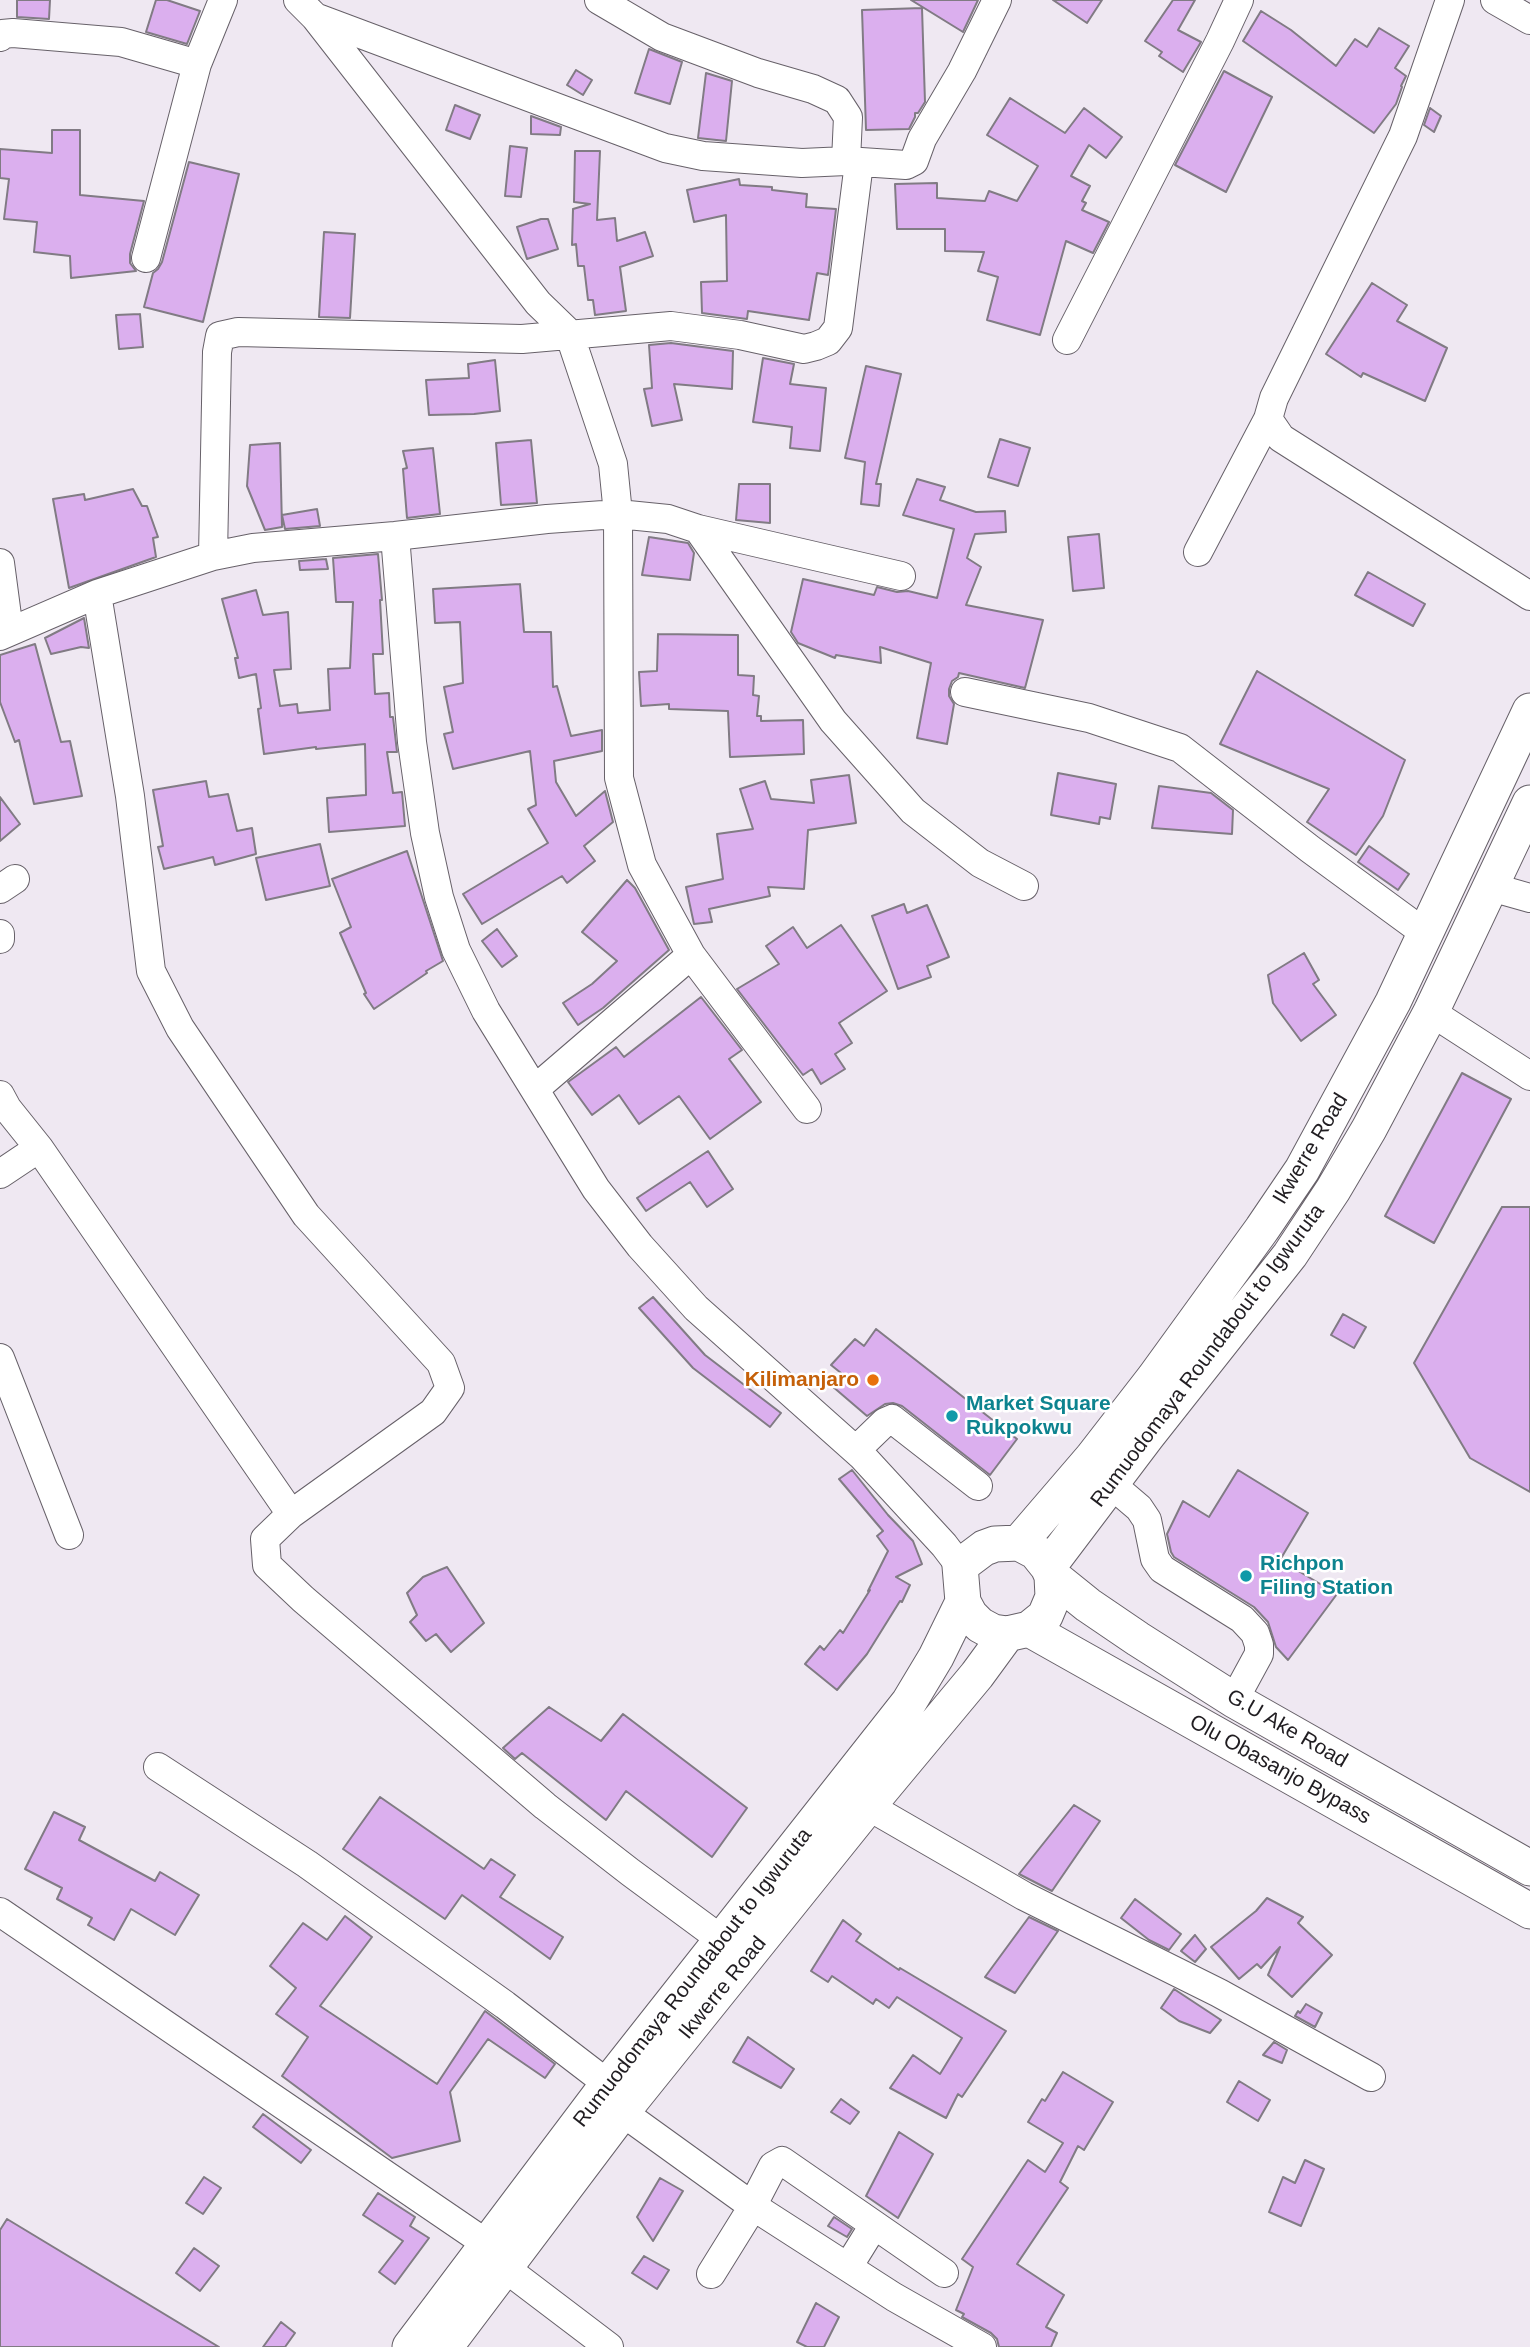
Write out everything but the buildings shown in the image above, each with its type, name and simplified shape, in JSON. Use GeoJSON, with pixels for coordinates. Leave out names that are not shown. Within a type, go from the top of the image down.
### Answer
{"type":"FeatureCollection","features":[{"type":"Feature","properties":{"kind":"main road","name":"Ikwerre Road"},"geometry":{"type":"LineString","coordinates":[[1019,1543],[1092,1458],[1154,1378],[1289,1190],[1323,1133],[1426,934],[1530,711]]}},
{"type":"Feature","properties":{"kind":"main road","name":"Rumuodomaya Roundabout to Igwuruta"},"geometry":{"type":"LineString","coordinates":[[1050,1572],[1112,1485],[1290,1255],[1369,1129],[1431,1012],[1491,887],[1525,826]]}},
{"type":"Feature","properties":{"kind":"main road"},"geometry":{"type":"LineString","coordinates":[[1019,1543],[1036,1552],[1050,1572],[1053,1597],[1045,1616],[1018,1632],[993,1632],[970,1615],[963,1602],[960,1566],[984,1548],[995,1544],[1019,1543]]}},
{"type":"Feature","properties":{"kind":"main road","name":"G.U Ake Road"},"geometry":{"type":"LineString","coordinates":[[1050,1572],[1098,1612],[1234,1700],[1530,1868]]}},
{"type":"Feature","properties":{"kind":"main road","name":"Rumuodomaya Roundabout to Igwuruta"},"geometry":{"type":"LineString","coordinates":[[735,1949],[909,1702],[936,1657],[963,1602]]}},
{"type":"Feature","properties":{"kind":"main road","name":"Ikwerre Road"},"geometry":{"type":"LineString","coordinates":[[446,2347],[496,2257],[615,2098],[735,1949],[868,1805],[977,1675],[1018,1632]]}},
{"type":"Feature","properties":{"kind":"main road","name":"Olu Obasanjo Bypass"},"geometry":{"type":"LineString","coordinates":[[1018,1632],[1530,1911]]}},
{"type":"Feature","properties":{"kind":"main road"},"geometry":{"type":"LineString","coordinates":[[410,2347],[496,2257]]}},
{"type":"Feature","properties":{"kind":"street"},"geometry":{"type":"LineString","coordinates":[[146,258],[197,64],[223,0]]}},
{"type":"Feature","properties":{"kind":"street"},"geometry":{"type":"LineString","coordinates":[[213,556],[217,352],[220,336],[238,332],[522,339],[671,326],[740,335],[804,349],[828,341],[838,328],[852,162],[848,117],[836,100],[813,89],[758,73],[662,37],[599,0]]}},
{"type":"Feature","properties":{"kind":"street"},"geometry":{"type":"LineString","coordinates":[[307,8],[665,148],[703,156],[802,163],[906,165],[914,161],[922,139],[962,71],[996,0]]}},
{"type":"Feature","properties":{"kind":"street"},"geometry":{"type":"LineString","coordinates":[[1067,340],[1239,0]]}},
{"type":"Feature","properties":{"kind":"street"},"geometry":{"type":"LineString","coordinates":[[1199,552],[1268,419],[1274,398],[1404,136],[1450,0]]}},
{"type":"Feature","properties":{"kind":"street"},"geometry":{"type":"LineString","coordinates":[[1495,0],[1530,20]]}},
{"type":"Feature","properties":{"kind":"street"},"geometry":{"type":"LineString","coordinates":[[307,8],[530,293],[569,333],[613,464],[618,514],[619,778],[642,866],[691,955],[807,1109]]}},
{"type":"Feature","properties":{"kind":"street"},"geometry":{"type":"LineString","coordinates":[[0,37],[2,34],[13,33],[121,42],[197,64]]}},
{"type":"Feature","properties":{"kind":"street"},"geometry":{"type":"LineString","coordinates":[[1268,419],[1281,438],[1530,596]]}},
{"type":"Feature","properties":{"kind":"street"},"geometry":{"type":"LineString","coordinates":[[0,563],[4,633],[97,594],[213,556],[253,548],[395,537],[547,519],[618,514],[668,519],[698,529],[901,576]]}},
{"type":"Feature","properties":{"kind":"street"},"geometry":{"type":"LineString","coordinates":[[698,529],[833,721],[913,811],[980,863],[1024,886]]}},
{"type":"Feature","properties":{"kind":"street"},"geometry":{"type":"LineString","coordinates":[[395,537],[412,742],[425,832],[439,897],[456,950],[486,1011],[596,1189],[640,1246],[696,1308],[856,1450],[944,1545],[960,1566]]}},
{"type":"Feature","properties":{"kind":"street"},"geometry":{"type":"LineString","coordinates":[[97,594],[130,796],[151,971],[180,1028],[306,1215],[441,1363],[450,1388],[433,1412],[291,1514],[265,1539],[267,1565],[303,1600],[544,1806],[735,1949]]}},
{"type":"Feature","properties":{"kind":"street"},"geometry":{"type":"LineString","coordinates":[[965,692],[1089,718],[1181,748],[1280,827],[1426,934]]}},
{"type":"Feature","properties":{"kind":"street"},"geometry":{"type":"LineString","coordinates":[[1491,887],[1530,898]]}},
{"type":"Feature","properties":{"kind":"street"},"geometry":{"type":"LineString","coordinates":[[535,1089],[691,955]]}},
{"type":"Feature","properties":{"kind":"street"},"geometry":{"type":"LineString","coordinates":[[1431,1012],[1530,1076]]}},
{"type":"Feature","properties":{"kind":"street"},"geometry":{"type":"LineString","coordinates":[[2,1105],[39,1147],[291,1514]]}},
{"type":"Feature","properties":{"kind":"street"},"geometry":{"type":"LineString","coordinates":[[0,1174],[39,1147]]}},
{"type":"Feature","properties":{"kind":"street"},"geometry":{"type":"LineString","coordinates":[[0,1358],[69,1535]]}},
{"type":"Feature","properties":{"kind":"street"},"geometry":{"type":"LineString","coordinates":[[856,1450],[885,1422],[892,1419],[978,1486]]}},
{"type":"Feature","properties":{"kind":"street"},"geometry":{"type":"LineString","coordinates":[[1112,1485],[1139,1508],[1147,1520],[1155,1559],[1162,1569],[1242,1619],[1255,1633],[1259,1654],[1234,1700]]}},
{"type":"Feature","properties":{"kind":"street"},"geometry":{"type":"LineString","coordinates":[[158,1767],[317,1871],[505,2005],[615,2098],[751,2205],[894,2297],[982,2347]]}},
{"type":"Feature","properties":{"kind":"street"},"geometry":{"type":"LineString","coordinates":[[868,1805],[1024,1896],[1219,1993],[1371,2077]]}},
{"type":"Feature","properties":{"kind":"street"},"geometry":{"type":"LineString","coordinates":[[0,1912],[496,2257],[609,2347]]}},
{"type":"Feature","properties":{"kind":"street"},"geometry":{"type":"LineString","coordinates":[[711,2274],[747,2216],[773,2166],[782,2161],[944,2273]]}},
{"type":"Feature","properties":{"kind":"street"},"geometry":{"type":"LineString","coordinates":[[848,2267],[874,2225]]}},
{"type":"Feature","properties":{"kind":"place","name":"Kilimanjaro"},"geometry":{"type":"Point","coordinates":[873,1380]}},
{"type":"Feature","properties":{"kind":"place","name":"Market Square Rukpokwu"},"geometry":{"type":"Point","coordinates":[952,1416]}},
{"type":"Feature","properties":{"kind":"place","name":"Richpon Filing Station"},"geometry":{"type":"Point","coordinates":[1246,1576]}}]}
